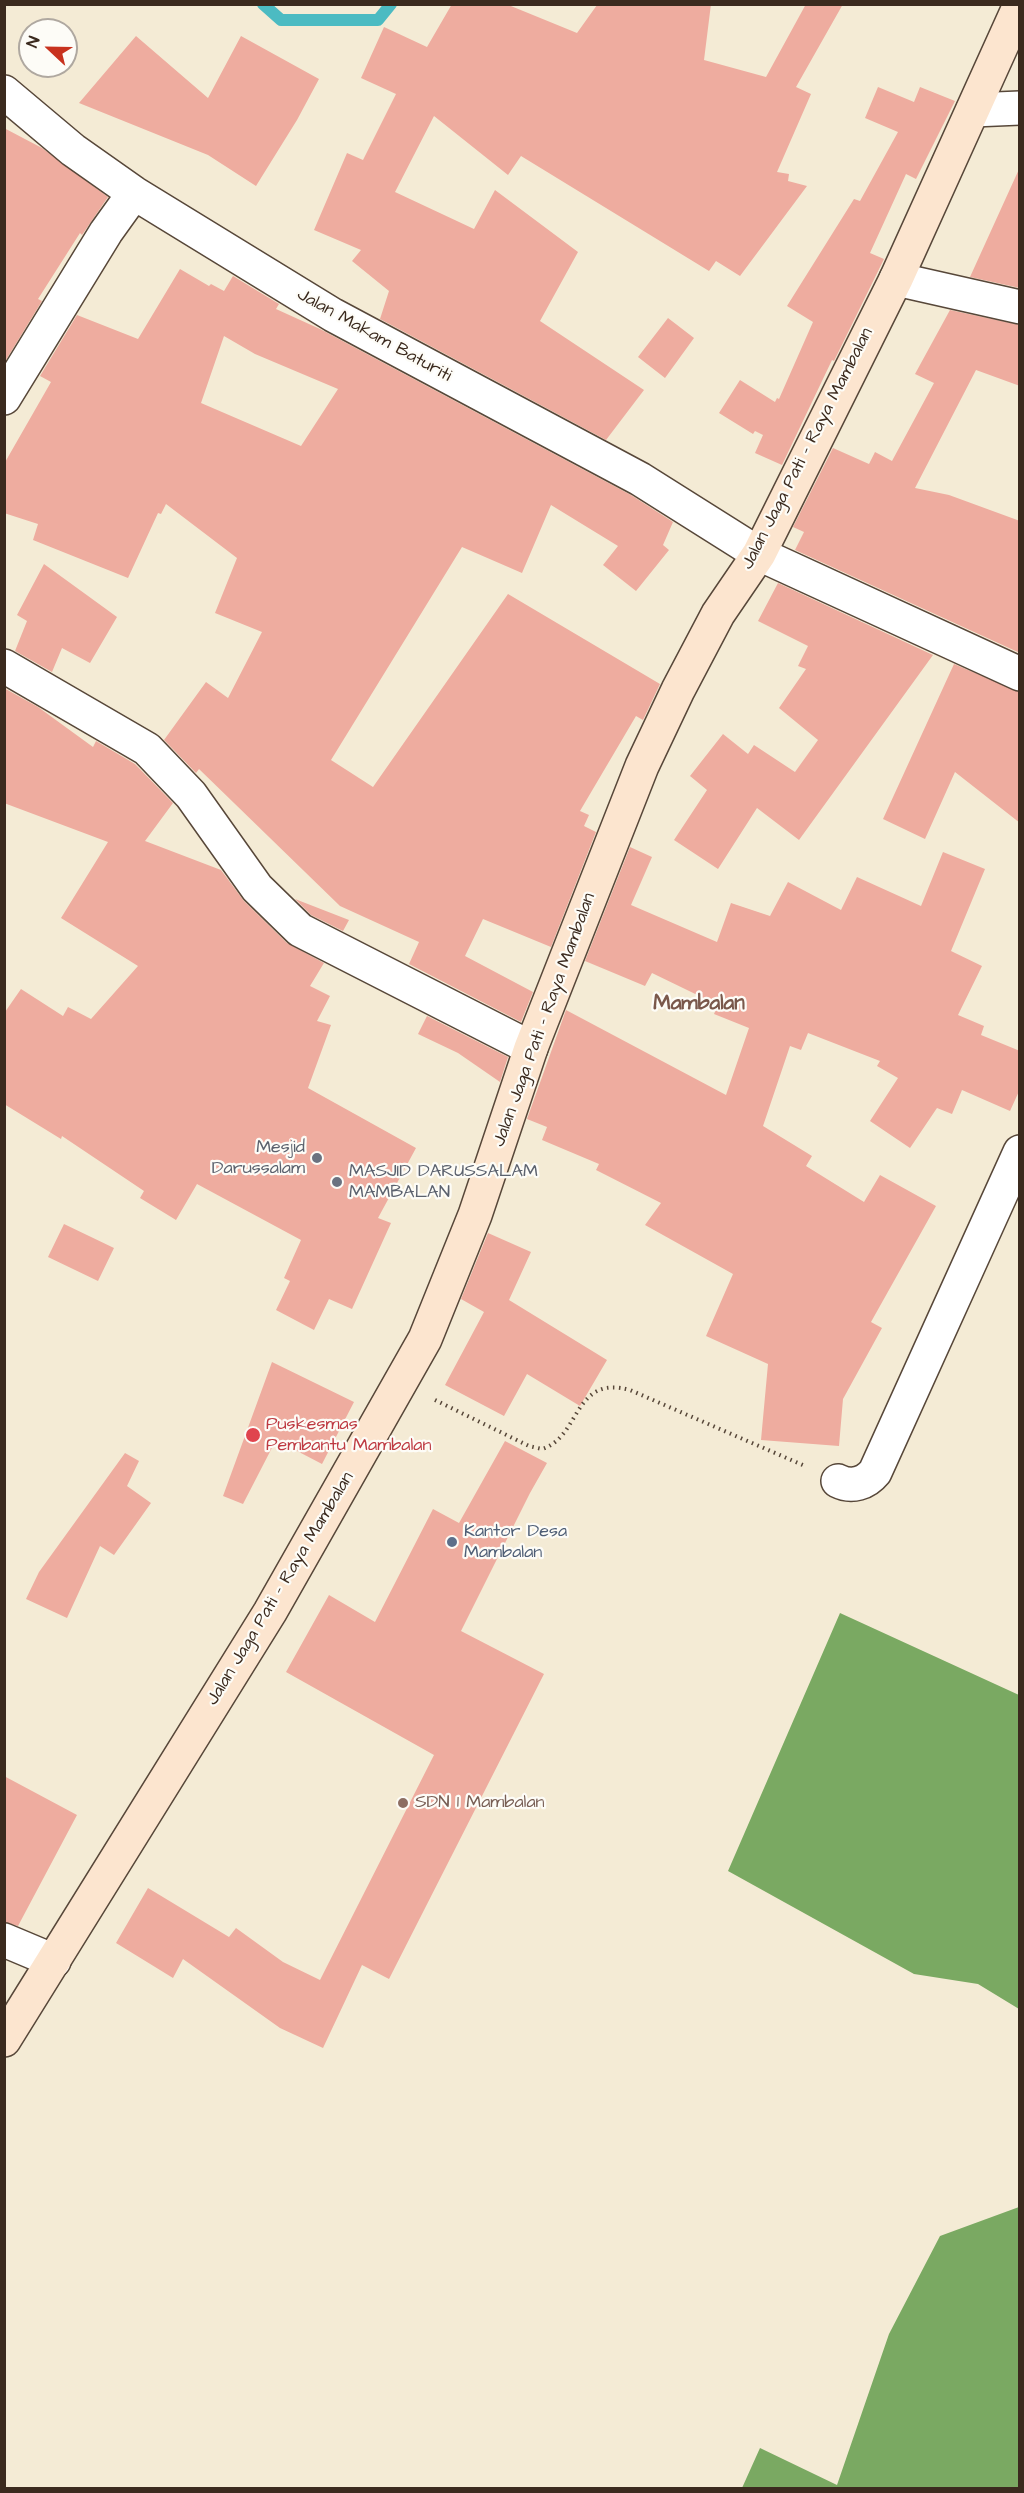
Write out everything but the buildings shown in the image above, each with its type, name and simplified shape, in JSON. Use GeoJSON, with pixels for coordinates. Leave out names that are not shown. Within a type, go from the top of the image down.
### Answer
{"type":"FeatureCollection","features":[{"type":"Feature","properties":{"kind":"street","name":"Jalan Jaga Pati - Raya Mambalan"},"geometry":{"type":"LineString","coordinates":[[4,2040],[270,1612],[425,1339],[462,1247],[531,1048],[660,728],[718,614],[759,554],[896,279],[1020,5]]}},
{"type":"Feature","properties":{"kind":"street","name":"Jalan Makam Baturiti"},"geometry":{"type":"LineString","coordinates":[[4,92],[73,150],[134,193],[333,315],[640,479],[759,554],[1020,674]]}},
{"type":"Feature","properties":{"kind":"street"},"geometry":{"type":"LineString","coordinates":[[973,110],[1020,108]]}},
{"type":"Feature","properties":{"kind":"street"},"geometry":{"type":"LineString","coordinates":[[4,398],[106,232],[134,193]]}},
{"type":"Feature","properties":{"kind":"street"},"geometry":{"type":"LineString","coordinates":[[896,279],[1020,307]]}},
{"type":"Feature","properties":{"kind":"street"},"geometry":{"type":"LineString","coordinates":[[4,666],[147,749],[191,795],[257,888],[300,930],[531,1048]]}},
{"type":"Feature","properties":{"kind":"street"},"geometry":{"type":"LineString","coordinates":[[838,1480],[847,1484],[861,1483],[876,1472],[1020,1152]]}},
{"type":"Feature","properties":{"kind":"street"},"geometry":{"type":"LineString","coordinates":[[4,1940],[54,1961]]}},
{"type":"Feature","properties":{"kind":"path"},"geometry":{"type":"LineString","coordinates":[[401,1383],[538,1449],[548,1447],[556,1441],[590,1395],[603,1388],[624,1389],[838,1480]]}},
{"type":"Feature","properties":{"kind":"green space"},"geometry":{"type":"Polygon","coordinates":[[[840,1613],[1019,1695],[1019,2009],[978,1984],[914,1974],[728,1871],[840,1613]]]}},
{"type":"Feature","properties":{"kind":"green space"},"geometry":{"type":"Polygon","coordinates":[[[1019,2207],[1019,2488],[742,2488],[760,2448],[837,2485],[889,2334],[940,2236],[1019,2207]]]}},
{"type":"Feature","properties":{"kind":"waterway"},"geometry":{"type":"LineString","coordinates":[[263,4],[281,20],[378,20],[391,4]]}},
{"type":"Feature","properties":{"kind":"place","name":"Mesjid Darussalam"},"geometry":{"type":"Point","coordinates":[317,1158]}},
{"type":"Feature","properties":{"kind":"place","name":"MASJID DARUSSALAM MAMBALAN"},"geometry":{"type":"Point","coordinates":[337,1182]}},
{"type":"Feature","properties":{"kind":"place","name":"Puskesmas Pembantu Mambalan"},"geometry":{"type":"Point","coordinates":[253,1435]}},
{"type":"Feature","properties":{"kind":"place","name":"Kantor Desa Mambalan"},"geometry":{"type":"Point","coordinates":[452,1542]}},
{"type":"Feature","properties":{"kind":"place","name":"SDN 1 Mambalan"},"geometry":{"type":"Point","coordinates":[403,1803]}},
{"type":"Feature","properties":{"kind":"district","name":"Mambalan"},"geometry":{"type":"Point","coordinates":[699,1005]}}]}
